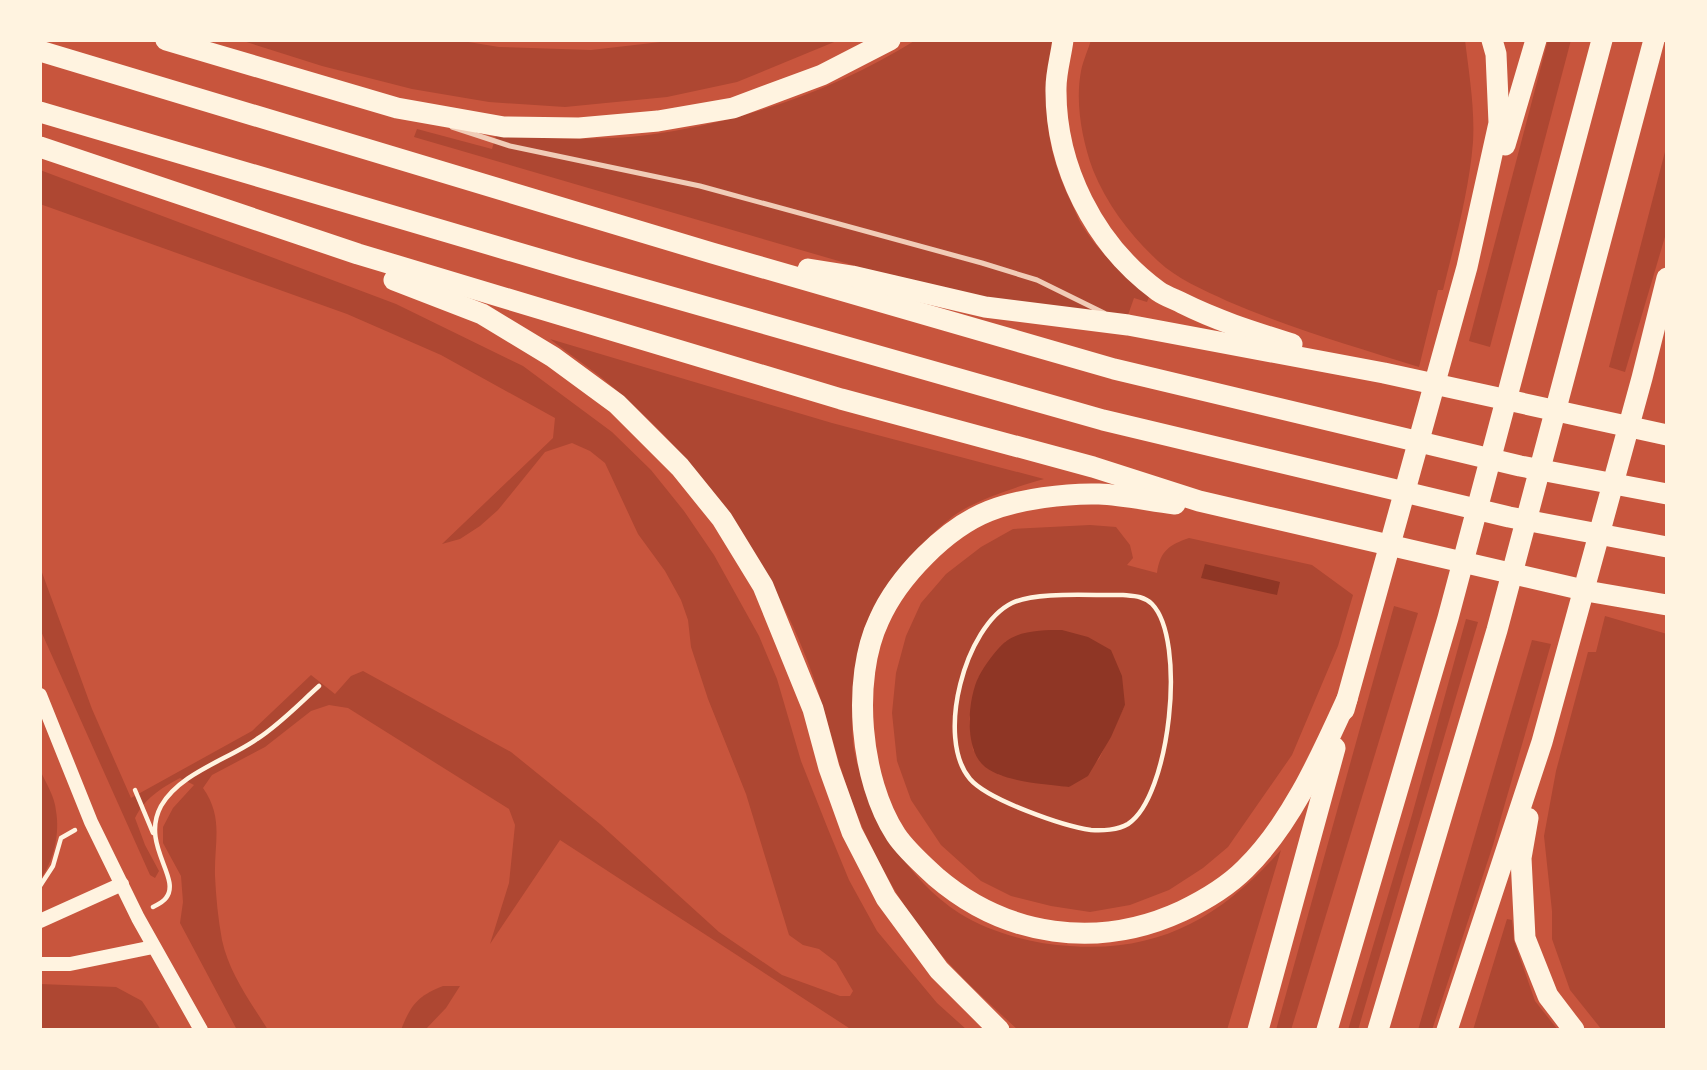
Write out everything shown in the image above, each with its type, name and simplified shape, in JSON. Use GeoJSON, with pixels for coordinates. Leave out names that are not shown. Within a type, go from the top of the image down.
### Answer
{"type":"FeatureCollection","features":[{"type":"Feature","properties":{"kind":"highway"},"geometry":{"type":"LineString","coordinates":[[166,40],[397,108],[504,127],[579,128],[658,121],[733,108],[822,75],[890,40]]}},
{"type":"Feature","properties":{"kind":"highway"},"geometry":{"type":"LineString","coordinates":[[1063,40],[1056,86],[1060,138],[1070,172],[1090,218],[1122,257],[1159,292],[1215,320],[1384,373]]}},
{"type":"Feature","properties":{"kind":"highway"},"geometry":{"type":"LineString","coordinates":[[1258,1029],[1467,267],[1499,123],[1496,54],[1492,40]]}},
{"type":"Feature","properties":{"kind":"highway"},"geometry":{"type":"LineString","coordinates":[[1467,267],[1536,40]]}},
{"type":"Feature","properties":{"kind":"highway"},"geometry":{"type":"LineString","coordinates":[[1327,1030],[1448,618],[1602,40]]}},
{"type":"Feature","properties":{"kind":"highway"},"geometry":{"type":"LineString","coordinates":[[1378,1030],[1497,630],[1654,40]]}},
{"type":"Feature","properties":{"kind":"highway"},"geometry":{"type":"LineString","coordinates":[[40,51],[712,253],[1114,369],[1520,466],[1667,494]]}},
{"type":"Feature","properties":{"kind":"highway"},"geometry":{"type":"LineString","coordinates":[[40,112],[586,273],[1103,420],[1509,517],[1667,547]]}},
{"type":"Feature","properties":{"kind":"highway"},"geometry":{"type":"LineString","coordinates":[[40,147],[358,254],[841,399],[1093,467],[1199,501],[1661,606]]}},
{"type":"Feature","properties":{"kind":"highway"},"geometry":{"type":"LineString","coordinates":[[141,183],[273,240],[414,286],[482,314],[553,357],[617,404],[680,467],[722,519],[756,575],[788,644],[813,709],[829,768],[852,832],[886,898],[939,970],[999,1030]]}},
{"type":"Feature","properties":{"kind":"highway"},"geometry":{"type":"LineString","coordinates":[[712,253],[852,276],[985,307],[1128,326],[1384,373],[1667,435]]}},
{"type":"Feature","properties":{"kind":"highway"},"geometry":{"type":"LineString","coordinates":[[1656,329],[1667,278]]}},
{"type":"Feature","properties":{"kind":"highway"},"geometry":{"type":"LineString","coordinates":[[1447,1030],[1542,742],[1642,378],[1656,329],[1667,304]]}},
{"type":"Feature","properties":{"kind":"highway"},"geometry":{"type":"LineString","coordinates":[[1199,501],[1181,505],[1098,494],[1038,499],[989,511],[946,535],[908,574],[878,620],[864,672],[862,729],[873,784],[896,835],[922,864],[957,894],[1000,917],[1024,926],[1073,934],[1099,934],[1156,923],[1208,899],[1245,869],[1276,831],[1318,763],[1347,699]]}},
{"type":"Feature","properties":{"kind":"highway"},"geometry":{"type":"LineString","coordinates":[[1542,742],[1521,858],[1525,938],[1548,996],[1574,1030]]}},
{"type":"Feature","properties":{"kind":"main road"},"geometry":{"type":"LineString","coordinates":[[40,695],[91,822],[153,947],[201,1030]]}},
{"type":"Feature","properties":{"kind":"main road"},"geometry":{"type":"LineString","coordinates":[[40,920],[122,884]]}},
{"type":"Feature","properties":{"kind":"main road"},"geometry":{"type":"LineString","coordinates":[[40,964],[70,964],[153,947]]}},
{"type":"Feature","properties":{"kind":"lane"},"geometry":{"type":"LineString","coordinates":[[397,108],[510,146],[700,186],[982,263],[1037,280],[1128,326]]}},
{"type":"Feature","properties":{"kind":"path"},"geometry":{"type":"LineString","coordinates":[[1123,595],[1146,600],[1154,606],[1167,637],[1171,690],[1159,771],[1143,808],[1128,824],[1111,830],[1091,830],[1030,811],[982,791],[968,776],[959,755],[956,708],[959,685],[968,661],[978,639],[992,620],[1011,604],[1033,597],[1123,595]]}},
{"type":"Feature","properties":{"kind":"path"},"geometry":{"type":"LineString","coordinates":[[153,834],[157,814],[167,796],[197,774],[258,739],[318,687]]}},
{"type":"Feature","properties":{"kind":"path"},"geometry":{"type":"LineString","coordinates":[[135,790],[153,834],[159,857],[169,875],[170,888],[166,898],[138,918]]}},
{"type":"Feature","properties":{"kind":"path"},"geometry":{"type":"LineString","coordinates":[[40,886],[53,866],[61,838],[91,822]]}},
{"type":"Feature","properties":{"kind":"shaded area"},"geometry":{"type":"Polygon","coordinates":[[[240,40],[456,40],[499,47],[591,50],[678,40],[839,40],[737,82],[667,97],[565,107],[489,102],[412,89],[322,66],[240,40]]]}},
{"type":"Feature","properties":{"kind":"shaded area"},"geometry":{"type":"Polygon","coordinates":[[[916,40],[1052,40],[1047,82],[1047,120],[1060,177],[1079,220],[1090,237],[1149,297],[1147,302],[1134,298],[1128,315],[985,297],[866,269],[414,137],[417,129],[492,149],[496,136],[620,138],[695,127],[761,110],[825,87],[916,40]]]}},
{"type":"Feature","properties":{"kind":"shaded area"},"geometry":{"type":"Polygon","coordinates":[[[1091,40],[1465,40],[1473,116],[1471,161],[1443,290],[1438,290],[1419,367],[1250,311],[1191,284],[1165,267],[1148,251],[1129,230],[1105,195],[1093,170],[1086,146],[1079,108],[1079,83],[1091,40]]]}},
{"type":"Feature","properties":{"kind":"shaded area"},"geometry":{"type":"Polygon","coordinates":[[[1548,40],[1571,40],[1490,347],[1469,341],[1548,40]]]}},
{"type":"Feature","properties":{"kind":"shaded area"},"geometry":{"type":"Polygon","coordinates":[[[1667,144],[1667,230],[1625,372],[1609,367],[1667,144]]]}},
{"type":"Feature","properties":{"kind":"shaded area"},"geometry":{"type":"Polygon","coordinates":[[[40,170],[396,304],[523,366],[612,432],[651,470],[684,511],[714,555],[759,636],[777,679],[801,761],[828,829],[849,880],[877,931],[937,1003],[967,1030],[852,1030],[560,840],[490,944],[509,883],[515,825],[509,809],[348,708],[329,705],[311,711],[265,747],[212,775],[203,788],[210,799],[216,820],[216,892],[225,952],[241,986],[268,1030],[237,1030],[180,923],[183,902],[181,876],[163,843],[163,827],[173,808],[194,785],[180,778],[148,799],[135,818],[159,871],[155,878],[150,875],[40,629],[40,567],[92,709],[131,798],[252,731],[311,675],[335,694],[351,676],[363,671],[511,752],[600,824],[719,932],[782,975],[840,996],[850,996],[853,991],[836,962],[819,949],[803,945],[789,935],[746,794],[708,699],[691,647],[688,620],[681,600],[665,571],[638,534],[605,463],[590,451],[572,443],[545,452],[498,510],[460,539],[442,544],[553,438],[555,418],[441,355],[347,314],[40,204],[40,170]]]}},
{"type":"Feature","properties":{"kind":"shaded area"},"geometry":{"type":"Polygon","coordinates":[[[550,339],[832,423],[1044,479],[983,500],[952,517],[906,561],[887,586],[863,633],[854,679],[853,737],[863,781],[881,825],[894,845],[923,883],[940,899],[971,920],[1013,936],[1042,943],[1103,947],[1161,936],[1188,925],[1236,894],[1281,850],[1227,1030],[1018,1030],[977,992],[918,925],[897,894],[871,846],[847,786],[819,693],[800,643],[777,595],[738,528],[703,480],[664,435],[613,387],[550,339]]]}},
{"type":"Feature","properties":{"kind":"shaded area"},"geometry":{"type":"Polygon","coordinates":[[[1090,525],[1116,527],[1130,545],[1133,558],[1127,565],[1157,573],[1163,554],[1176,543],[1189,538],[1312,565],[1353,595],[1338,646],[1292,755],[1228,847],[1203,868],[1169,890],[1130,905],[1090,912],[1051,906],[1011,896],[981,881],[941,845],[911,800],[897,761],[892,713],[896,673],[906,636],[921,603],[946,574],[981,547],[1013,529],[1090,525]],[[1006,641],[978,678],[969,719],[973,750],[999,775],[1069,787],[1099,759],[1125,705],[1006,641]]]}},
{"type":"Feature","properties":{"kind":"shaded area"},"geometry":{"type":"Polygon","coordinates":[[[1205,564],[1280,582],[1277,595],[1201,578],[1205,564]]]}},
{"type":"Feature","properties":{"kind":"shaded area"},"geometry":{"type":"Polygon","coordinates":[[[1394,606],[1418,613],[1291,1030],[1276,1030],[1394,606]]]}},
{"type":"Feature","properties":{"kind":"shaded area"},"geometry":{"type":"Polygon","coordinates":[[[1605,616],[1667,634],[1667,1030],[1602,1030],[1570,990],[1552,939],[1552,911],[1544,836],[1556,771],[1588,652],[1596,652],[1605,616]]]}},
{"type":"Feature","properties":{"kind":"shaded area"},"geometry":{"type":"Polygon","coordinates":[[[1466,619],[1478,622],[1358,1030],[1348,1030],[1412,815],[1466,619]]]}},
{"type":"Feature","properties":{"kind":"shaded area"},"geometry":{"type":"Polygon","coordinates":[[[1062,630],[1088,637],[1111,650],[1122,676],[1125,705],[1111,737],[1088,776],[1069,787],[999,775],[982,764],[972,746],[970,708],[975,685],[987,663],[1011,638],[1032,632],[1062,630]]]}},
{"type":"Feature","properties":{"kind":"shaded area"},"geometry":{"type":"Polygon","coordinates":[[[1532,640],[1551,644],[1493,845],[1432,1030],[1418,1030],[1532,640]]]}},
{"type":"Feature","properties":{"kind":"shaded area"},"geometry":{"type":"Polygon","coordinates":[[[40,770],[54,801],[57,828],[55,847],[40,880],[40,770]]]}},
{"type":"Feature","properties":{"kind":"shaded area"},"geometry":{"type":"Polygon","coordinates":[[[1507,919],[1512,920],[1514,941],[1535,1001],[1558,1030],[1473,1030],[1507,919]]]}},
{"type":"Feature","properties":{"kind":"shaded area"},"geometry":{"type":"Polygon","coordinates":[[[40,984],[116,987],[142,1001],[161,1030],[40,1030],[40,984]]]}},
{"type":"Feature","properties":{"kind":"shaded area"},"geometry":{"type":"Polygon","coordinates":[[[443,986],[460,986],[446,1008],[425,1030],[401,1030],[416,1002],[427,993],[443,986]]]}}]}
